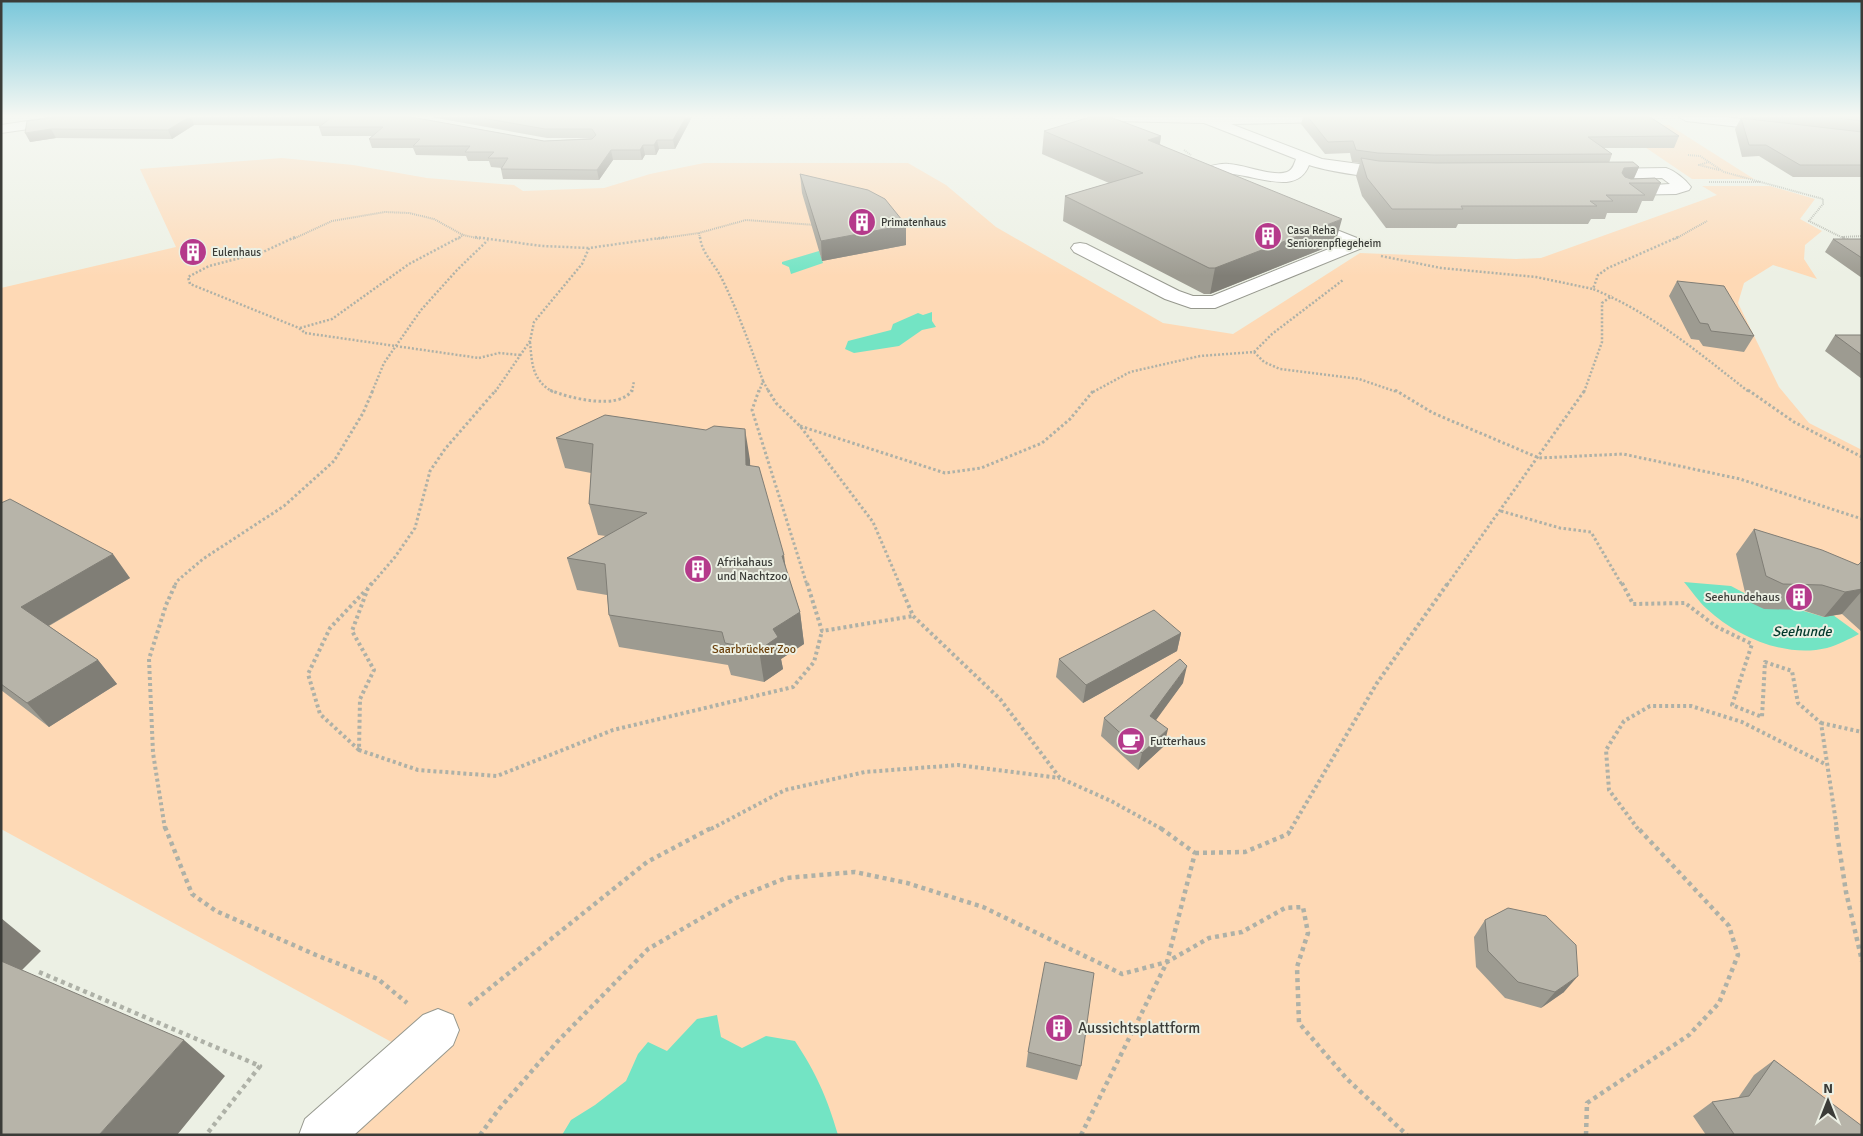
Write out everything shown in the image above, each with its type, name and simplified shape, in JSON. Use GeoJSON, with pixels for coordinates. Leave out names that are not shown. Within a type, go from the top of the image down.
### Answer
{"type":"FeatureCollection","features":[{"type":"Feature","properties":{"kind":"street"},"geometry":{"type":"LineString","coordinates":[[1212,170],[1207,172],[1207,177],[1243,195]]}},
{"type":"Feature","properties":{"kind":"street"},"geometry":{"type":"LineString","coordinates":[[1237,170],[1266,176],[1285,177],[1299,170]]}},
{"type":"Feature","properties":{"kind":"street"},"geometry":{"type":"LineString","coordinates":[[1364,170],[1414,174]]}},
{"type":"Feature","properties":{"kind":"street"},"geometry":{"type":"LineString","coordinates":[[1580,174],[1666,173],[1683,186],[1670,189],[1623,190]]}},
{"type":"Feature","properties":{"kind":"street"},"geometry":{"type":"LineString","coordinates":[[1080,248],[1172,296],[1191,302],[1215,302],[1356,244],[1289,215]]}},
{"type":"Feature","properties":{"kind":"street"},"geometry":{"type":"LineString","coordinates":[[321,1135],[438,1030]]}},
{"type":"Feature","properties":{"kind":"path"},"geometry":{"type":"LineString","coordinates":[[1717,170],[1823,199],[1822,204],[1809,221],[1848,241]]}},
{"type":"Feature","properties":{"kind":"path"},"geometry":{"type":"LineString","coordinates":[[1666,173],[1696,182],[1766,182]]}},
{"type":"Feature","properties":{"kind":"path"},"geometry":{"type":"LineString","coordinates":[[520,355],[499,353],[479,358],[305,333],[299,328],[190,284],[188,277],[209,266],[263,252],[332,221],[385,212],[409,213],[434,219],[463,235],[488,240],[542,246],[589,248],[699,233],[746,220],[820,226]]}},
{"type":"Feature","properties":{"kind":"path"},"geometry":{"type":"LineString","coordinates":[[1592,289],[1598,275],[1681,236],[1707,221]]}},
{"type":"Feature","properties":{"kind":"path"},"geometry":{"type":"LineString","coordinates":[[699,233],[701,248],[720,275],[741,319],[763,381],[776,403],[800,426],[873,522],[913,616],[1000,699],[1060,778]]}},
{"type":"Feature","properties":{"kind":"path"},"geometry":{"type":"LineString","coordinates":[[299,328],[332,319],[409,264],[450,244],[463,235]]}},
{"type":"Feature","properties":{"kind":"path"},"geometry":{"type":"LineString","coordinates":[[1842,237],[1862,236]]}},
{"type":"Feature","properties":{"kind":"path"},"geometry":{"type":"LineString","coordinates":[[488,240],[457,270],[421,310],[384,363],[363,413],[334,461],[284,506],[203,558],[177,580],[166,605],[150,659],[153,753],[166,829],[192,894],[216,911],[316,955],[378,979],[438,1030],[647,862],[785,790],[864,772],[958,765],[1060,778],[1111,801],[1166,832],[1195,853],[1245,852],[1288,834],[1377,683],[1588,388],[1602,342],[1602,303],[1612,296]]}},
{"type":"Feature","properties":{"kind":"path"},"geometry":{"type":"LineString","coordinates":[[589,248],[582,264],[534,322],[530,341],[536,378],[553,394],[578,400],[618,399],[629,395],[633,389],[634,381]]}},
{"type":"Feature","properties":{"kind":"path"},"geometry":{"type":"LineString","coordinates":[[1374,256],[1387,256],[1440,268],[1536,275],[1561,279],[1612,296],[1646,312],[1771,408],[1800,426],[1862,457]]}},
{"type":"Feature","properties":{"kind":"path"},"geometry":{"type":"LineString","coordinates":[[800,426],[946,473],[981,468],[1042,443],[1070,419],[1095,389],[1130,372],[1200,356],[1254,352],[1272,334],[1343,280]]}},
{"type":"Feature","properties":{"kind":"path"},"geometry":{"type":"LineString","coordinates":[[530,341],[489,400],[445,449],[430,471],[415,528],[395,557],[330,628],[308,674],[320,714],[359,750],[418,770],[497,776],[613,730],[794,687],[810,672],[819,654],[822,631],[752,410],[763,381]]}},
{"type":"Feature","properties":{"kind":"path"},"geometry":{"type":"LineString","coordinates":[[1254,352],[1264,362],[1280,369],[1359,379],[1394,390],[1433,413],[1539,458],[1623,454],[1740,479],[1862,519]]}},
{"type":"Feature","properties":{"kind":"path"},"geometry":{"type":"LineString","coordinates":[[1501,511],[1560,528],[1591,532],[1603,549],[1612,570],[1633,604],[1685,603],[1724,633],[1752,644],[1732,705],[1762,717],[1765,662],[1792,671],[1798,703],[1821,723],[1862,732]]}},
{"type":"Feature","properties":{"kind":"path"},"geometry":{"type":"LineString","coordinates":[[359,750],[360,699],[374,670],[352,631],[368,588]]}},
{"type":"Feature","properties":{"kind":"path"},"geometry":{"type":"LineString","coordinates":[[822,631],[913,616]]}},
{"type":"Feature","properties":{"kind":"path"},"geometry":{"type":"LineString","coordinates":[[1586,1135],[1587,1103],[1689,1035],[1719,1003],[1738,955],[1729,926],[1632,823],[1608,790],[1606,750],[1624,721],[1650,706],[1691,706],[1742,722],[1828,765]]}},
{"type":"Feature","properties":{"kind":"path"},"geometry":{"type":"LineString","coordinates":[[1821,723],[1846,892],[1862,961]]}},
{"type":"Feature","properties":{"kind":"path"},"geometry":{"type":"LineString","coordinates":[[1081,1135],[1168,962],[1195,853]]}},
{"type":"Feature","properties":{"kind":"path"},"geometry":{"type":"LineString","coordinates":[[480,1135],[499,1109],[557,1042],[648,949],[736,898],[786,878],[854,872],[907,883],[983,907],[1122,974],[1168,962],[1209,938],[1242,932],[1285,908],[1303,907],[1308,933],[1297,967],[1298,1023],[1347,1079],[1407,1135]]}},
{"type":"Feature","properties":{"kind":"path"},"geometry":{"type":"LineString","coordinates":[[39,972],[260,1066],[206,1135]]}},
{"type":"Feature","properties":{"kind":"green space","name":"Saarbrücker Zoo"},"geometry":{"type":"Polygon","coordinates":[[[140,170],[382,170],[427,178],[514,185],[523,191],[604,188],[670,170],[920,170],[946,185],[996,227],[1163,323],[1233,334],[1360,253],[1516,259],[1541,258],[1717,195],[1702,186],[1770,186],[1815,199],[1800,219],[1822,231],[1805,245],[1804,259],[1817,279],[1773,265],[1744,283],[1738,303],[1779,387],[1809,423],[1862,450],[1862,1135],[297,1135],[397,1045],[1,829],[1,288],[176,247],[140,170]]]}},
{"type":"Feature","properties":{"kind":"green space"},"geometry":{"type":"Polygon","coordinates":[[[1679,170],[1740,170],[1754,179],[1692,179],[1679,170]]]}},
{"type":"Feature","properties":{"kind":"water"},"geometry":{"type":"Polygon","coordinates":[[[819,251],[823,263],[791,274],[789,267],[782,264],[782,262],[819,251]]]}},
{"type":"Feature","properties":{"kind":"water"},"geometry":{"type":"Polygon","coordinates":[[[932,312],[932,321],[936,327],[922,330],[899,346],[854,353],[845,349],[848,341],[891,330],[893,324],[918,313],[923,315],[932,312]]]}},
{"type":"Feature","properties":{"kind":"water","name":"Seehunde"},"geometry":{"type":"Polygon","coordinates":[[[1684,582],[1731,586],[1746,594],[1824,617],[1833,615],[1859,634],[1831,647],[1811,650],[1795,650],[1762,643],[1732,628],[1719,619],[1704,606],[1684,582]]]}},
{"type":"Feature","properties":{"kind":"water"},"geometry":{"type":"Polygon","coordinates":[[[717,1015],[721,1037],[742,1048],[766,1036],[795,1041],[820,1086],[838,1135],[562,1135],[571,1120],[595,1105],[626,1081],[638,1054],[648,1042],[667,1051],[697,1019],[717,1015]]]}},
{"type":"Feature","properties":{"kind":"building"},"geometry":{"type":"Polygon","coordinates":[[[1136,170],[1222,170],[1342,219],[1215,268],[1209,268],[1065,196],[1143,173],[1136,170]]]}},
{"type":"Feature","properties":{"kind":"building"},"geometry":{"type":"Polygon","coordinates":[[[1365,170],[1623,170],[1622,173],[1625,177],[1631,179],[1655,178],[1661,183],[1629,183],[1645,195],[1606,195],[1613,201],[1590,201],[1597,206],[1461,206],[1463,209],[1392,209],[1367,178],[1365,170]]]}},
{"type":"Feature","properties":{"kind":"building"},"geometry":{"type":"Polygon","coordinates":[[[800,174],[868,190],[885,199],[906,225],[821,241],[800,174]]]}},
{"type":"Feature","properties":{"kind":"building"},"geometry":{"type":"Polygon","coordinates":[[[1833,239],[1862,239],[1862,258],[1833,239]]]}},
{"type":"Feature","properties":{"kind":"building"},"geometry":{"type":"Polygon","coordinates":[[[1677,281],[1724,286],[1754,336],[1711,331],[1708,324],[1700,323],[1677,281]]]}},
{"type":"Feature","properties":{"kind":"building"},"geometry":{"type":"Polygon","coordinates":[[[1835,335],[1862,335],[1862,355],[1835,335]]]}},
{"type":"Feature","properties":{"kind":"building","name":"Afrikahaus und Nachtzoo"},"geometry":{"type":"Polygon","coordinates":[[[605,415],[706,430],[714,426],[745,429],[746,465],[759,467],[784,555],[782,556],[800,612],[773,629],[778,637],[759,650],[725,643],[722,632],[609,615],[605,564],[567,558],[647,513],[589,504],[593,444],[556,438],[605,415]]]}},
{"type":"Feature","properties":{"kind":"building"},"geometry":{"type":"Polygon","coordinates":[[[10,499],[113,554],[21,607],[98,660],[27,703],[1,684],[1,503],[10,499]]]}},
{"type":"Feature","properties":{"kind":"building"},"geometry":{"type":"Polygon","coordinates":[[[1754,529],[1822,550],[1858,565],[1862,561],[1862,589],[1845,592],[1822,585],[1783,584],[1766,576],[1754,529]]]}},
{"type":"Feature","properties":{"kind":"building"},"geometry":{"type":"Polygon","coordinates":[[[1154,610],[1181,633],[1086,685],[1059,659],[1154,610]]]}},
{"type":"Feature","properties":{"kind":"building"},"geometry":{"type":"Polygon","coordinates":[[[1180,659],[1187,666],[1150,716],[1168,729],[1142,753],[1104,718],[1180,659]]]}},
{"type":"Feature","properties":{"kind":"building"},"geometry":{"type":"Polygon","coordinates":[[[1508,908],[1546,916],[1576,945],[1578,976],[1555,992],[1518,982],[1488,951],[1485,920],[1508,908]]]}},
{"type":"Feature","properties":{"kind":"building"},"geometry":{"type":"Polygon","coordinates":[[[1,961],[184,1040],[99,1135],[1,1135],[1,961]]]}},
{"type":"Feature","properties":{"kind":"building","name":"Aussichtsplattform"},"geometry":{"type":"Polygon","coordinates":[[[1045,962],[1094,973],[1081,1066],[1028,1052],[1045,962]]]}},
{"type":"Feature","properties":{"kind":"building"},"geometry":{"type":"Polygon","coordinates":[[[1774,1060],[1862,1126],[1862,1135],[1728,1135],[1734,1134],[1712,1102],[1749,1096],[1774,1060]]]}},
{"type":"Feature","properties":{"kind":"place","name":"Primatenhaus"},"geometry":{"type":"Point","coordinates":[862,222]}},
{"type":"Feature","properties":{"kind":"place","name":"Casa Reha Seniorenpflegeheim"},"geometry":{"type":"Point","coordinates":[1268,236]}},
{"type":"Feature","properties":{"kind":"place","name":"Eulenhaus"},"geometry":{"type":"Point","coordinates":[193,252]}},
{"type":"Feature","properties":{"kind":"place","name":"Afrikahaus und Nachtzoo"},"geometry":{"type":"Point","coordinates":[698,569]}},
{"type":"Feature","properties":{"kind":"place","name":"Seehundehaus"},"geometry":{"type":"Point","coordinates":[1799,597]}},
{"type":"Feature","properties":{"kind":"place","name":"Futterhaus"},"geometry":{"type":"Point","coordinates":[1131,741]}},
{"type":"Feature","properties":{"kind":"place","name":"Aussichtsplattform"},"geometry":{"type":"Point","coordinates":[1059,1028]}}]}
